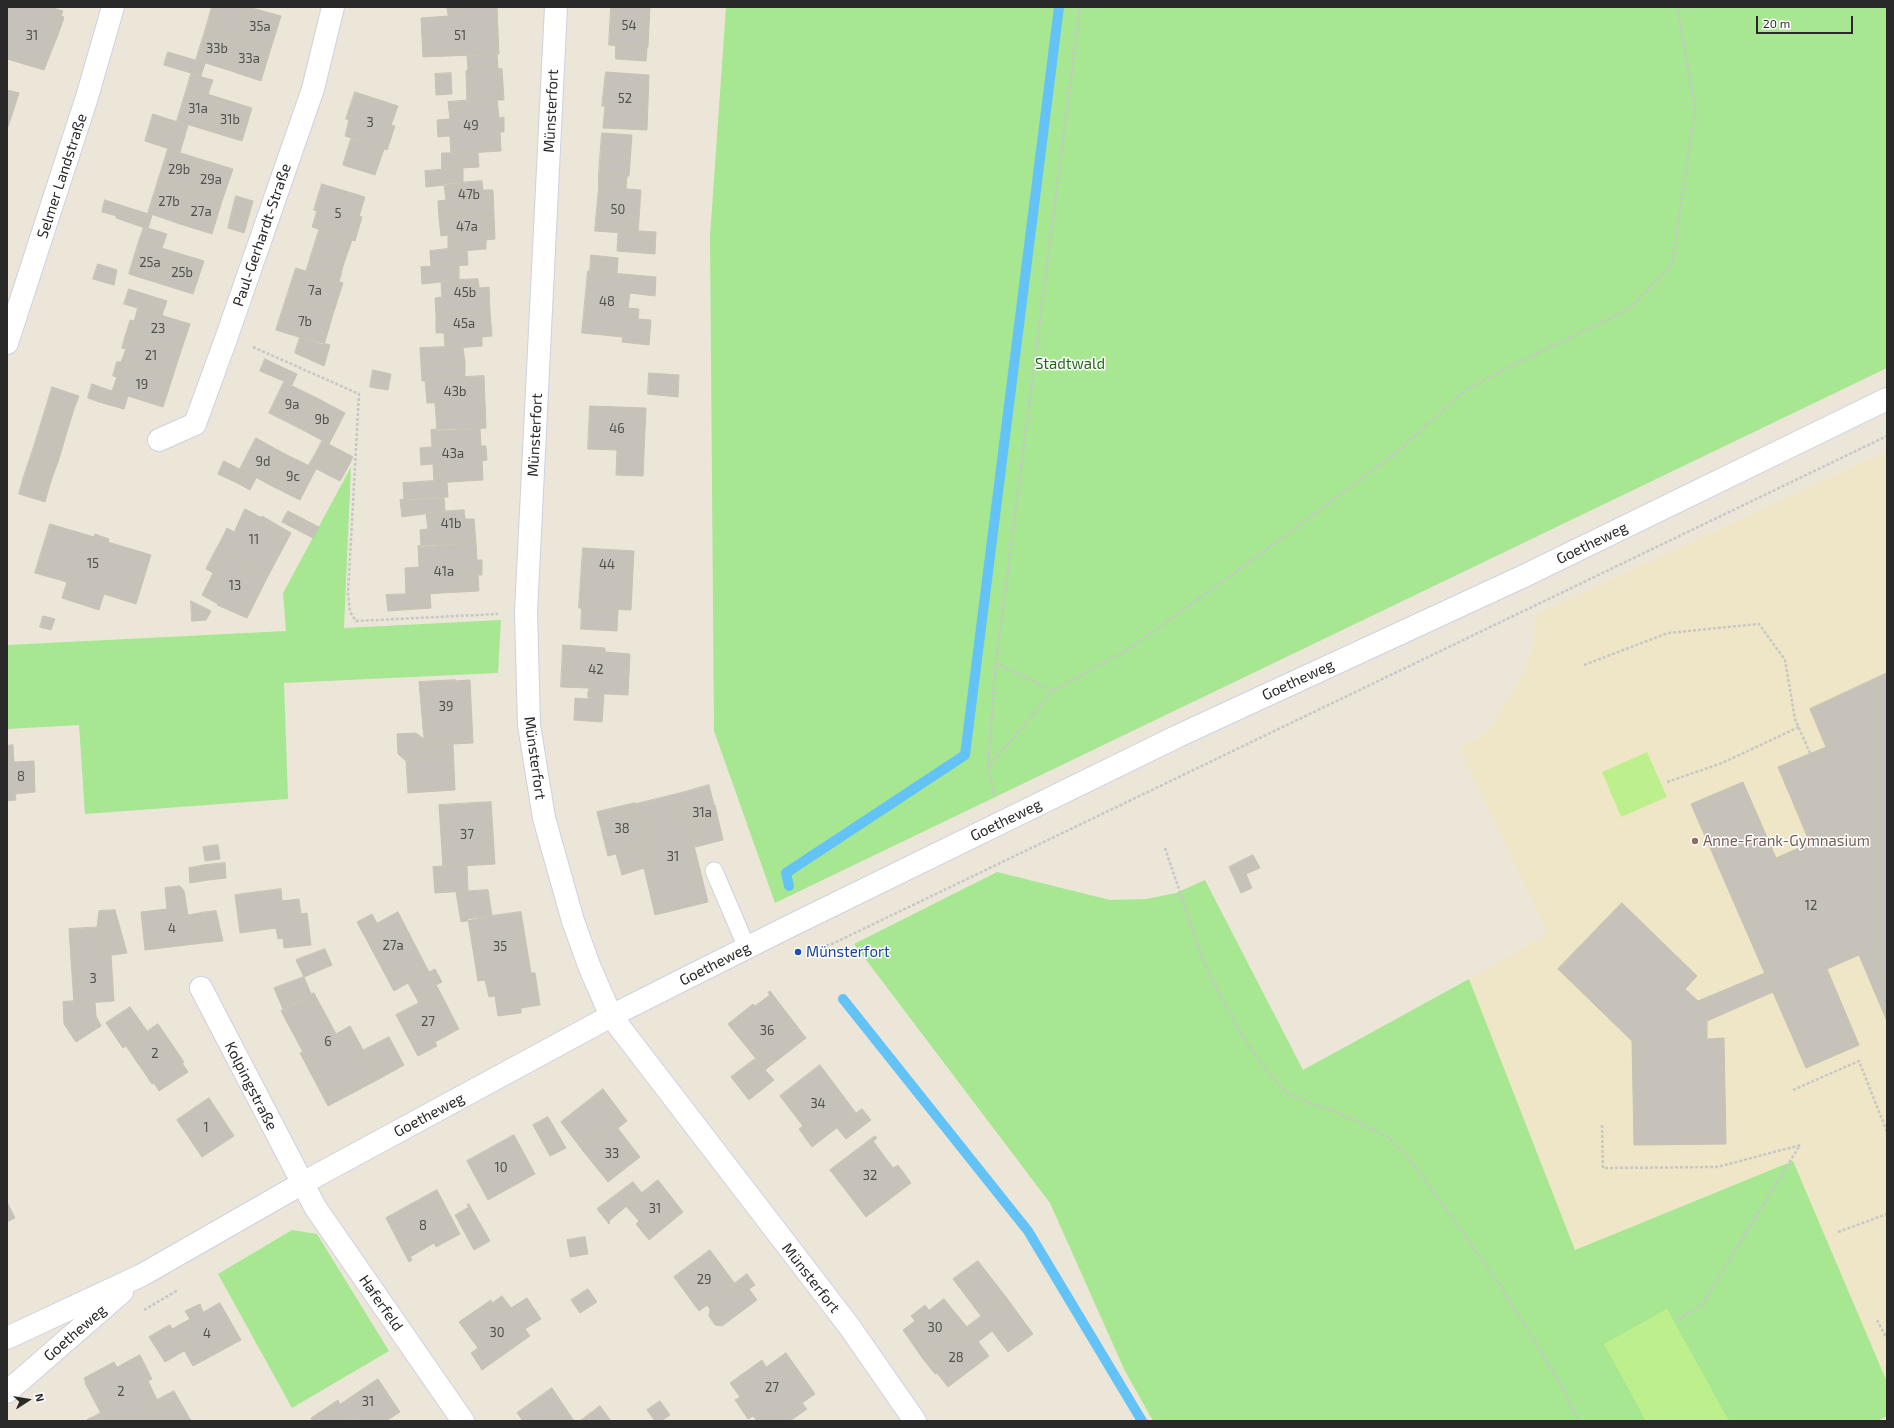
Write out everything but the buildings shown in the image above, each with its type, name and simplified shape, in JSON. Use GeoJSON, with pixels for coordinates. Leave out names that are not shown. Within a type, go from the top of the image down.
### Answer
{"type":"FeatureCollection","features":[{"type":"Feature","properties":{"kind":"street","name":"Selmer Landstraße"},"geometry":{"type":"LineString","coordinates":[[7,343],[87,97],[113,7]]}},
{"type":"Feature","properties":{"kind":"street","name":"Paul-Gerhardt-Straße"},"geometry":{"type":"LineString","coordinates":[[159,440],[195,424],[312,89],[333,7]]}},
{"type":"Feature","properties":{"kind":"street","name":"Münsterfort"},"geometry":{"type":"LineString","coordinates":[[556,7],[526,612],[529,725],[544,818],[573,921],[590,968],[611,1016],[849,1326],[915,1421]]}},
{"type":"Feature","properties":{"kind":"street","name":"Goetheweg"},"geometry":{"type":"LineString","coordinates":[[7,1338],[142,1275],[301,1184],[611,1016],[747,948],[1178,736],[1524,576],[1887,399]]}},
{"type":"Feature","properties":{"kind":"street","name":"Kolpingstraße"},"geometry":{"type":"LineString","coordinates":[[201,988],[301,1184]]}},
{"type":"Feature","properties":{"kind":"street","name":"Haferfeld"},"geometry":{"type":"LineString","coordinates":[[301,1184],[314,1207],[463,1421]]}},
{"type":"Feature","properties":{"kind":"street","name":"Goetheweg"},"geometry":{"type":"LineString","coordinates":[[7,1392],[142,1275]]}},
{"type":"Feature","properties":{"kind":"lane"},"geometry":{"type":"LineString","coordinates":[[714,871],[747,948]]}},
{"type":"Feature","properties":{"kind":"path"},"geometry":{"type":"LineString","coordinates":[[1080,7],[996,663],[988,768],[1052,691],[1132,647],[1397,452],[1464,391],[1507,368],[1629,309],[1672,265],[1695,108],[1677,7]]}},
{"type":"Feature","properties":{"kind":"path"},"geometry":{"type":"LineString","coordinates":[[227,336],[359,394],[348,594],[350,612],[356,621],[526,612]]}},
{"type":"Feature","properties":{"kind":"path"},"geometry":{"type":"LineString","coordinates":[[804,952],[832,944],[1887,436]]}},
{"type":"Feature","properties":{"kind":"path"},"geometry":{"type":"LineString","coordinates":[[1584,665],[1668,633],[1759,624],[1785,660],[1795,719],[1810,753]]}},
{"type":"Feature","properties":{"kind":"path"},"geometry":{"type":"LineString","coordinates":[[996,663],[1052,691]]}},
{"type":"Feature","properties":{"kind":"path"},"geometry":{"type":"LineString","coordinates":[[1667,782],[1722,763],[1799,727]]}},
{"type":"Feature","properties":{"kind":"path"},"geometry":{"type":"LineString","coordinates":[[1166,848],[1204,960],[1220,995],[1242,1034],[1267,1071],[1287,1093],[1309,1103],[1337,1112],[1388,1137],[1415,1166],[1500,1285],[1559,1381],[1579,1421]]}},
{"type":"Feature","properties":{"kind":"path"},"geometry":{"type":"LineString","coordinates":[[1793,1090],[1859,1061],[1887,1132]]}},
{"type":"Feature","properties":{"kind":"path"},"geometry":{"type":"LineString","coordinates":[[1602,1125],[1603,1168],[1717,1167],[1801,1145],[1700,1306],[1678,1318]]}},
{"type":"Feature","properties":{"kind":"path"},"geometry":{"type":"LineString","coordinates":[[1838,1232],[1887,1214]]}},
{"type":"Feature","properties":{"kind":"path"},"geometry":{"type":"LineString","coordinates":[[142,1311],[182,1287]]}},
{"type":"Feature","properties":{"kind":"path"},"geometry":{"type":"LineString","coordinates":[[1877,1320],[1887,1339]]}},
{"type":"Feature","properties":{"kind":"shaded area","name":"Anne-Frank-Gymnasium"},"geometry":{"type":"Polygon","coordinates":[[[1887,451],[1887,1382],[1793,1161],[1575,1250],[1469,979],[1548,934],[1459,748],[1487,733],[1523,674],[1534,643],[1535,615],[1887,451]]]}},
{"type":"Feature","properties":{"kind":"green space","name":"Stadtwald"},"geometry":{"type":"Polygon","coordinates":[[[726,7],[1887,7],[1887,368],[775,903],[714,731],[710,236],[726,7]]]}},
{"type":"Feature","properties":{"kind":"green space"},"geometry":{"type":"Polygon","coordinates":[[[351,467],[344,628],[501,620],[498,673],[284,683],[288,799],[85,814],[79,725],[7,729],[7,645],[286,631],[283,593],[351,467]]]}},
{"type":"Feature","properties":{"kind":"green space"},"geometry":{"type":"Polygon","coordinates":[[[1647,752],[1667,797],[1621,817],[1602,772],[1647,752]]]}},
{"type":"Feature","properties":{"kind":"green space"},"geometry":{"type":"Polygon","coordinates":[[[997,872],[1110,900],[1146,899],[1176,893],[1205,880],[1303,1070],[1469,979],[1575,1250],[1793,1161],[1887,1382],[1887,1416],[1878,1421],[1153,1421],[1124,1369],[1050,1203],[854,944],[997,872]]]}},
{"type":"Feature","properties":{"kind":"green space"},"geometry":{"type":"Polygon","coordinates":[[[292,1230],[317,1234],[389,1351],[292,1408],[218,1274],[292,1230]]]}},
{"type":"Feature","properties":{"kind":"green space"},"geometry":{"type":"Polygon","coordinates":[[[1667,1309],[1729,1421],[1646,1421],[1604,1344],[1667,1309]]]}},
{"type":"Feature","properties":{"kind":"waterway"},"geometry":{"type":"LineString","coordinates":[[789,886],[786,873],[965,755],[1059,7]]}},
{"type":"Feature","properties":{"kind":"waterway"},"geometry":{"type":"LineString","coordinates":[[843,999],[1028,1231],[1142,1421]]}},
{"type":"Feature","properties":{"kind":"place","name":"Anne-Frank-Gymnasium"},"geometry":{"type":"Point","coordinates":[1695,841]}},
{"type":"Feature","properties":{"kind":"place","name":"Münsterfort"},"geometry":{"type":"Point","coordinates":[798,952]}}]}
